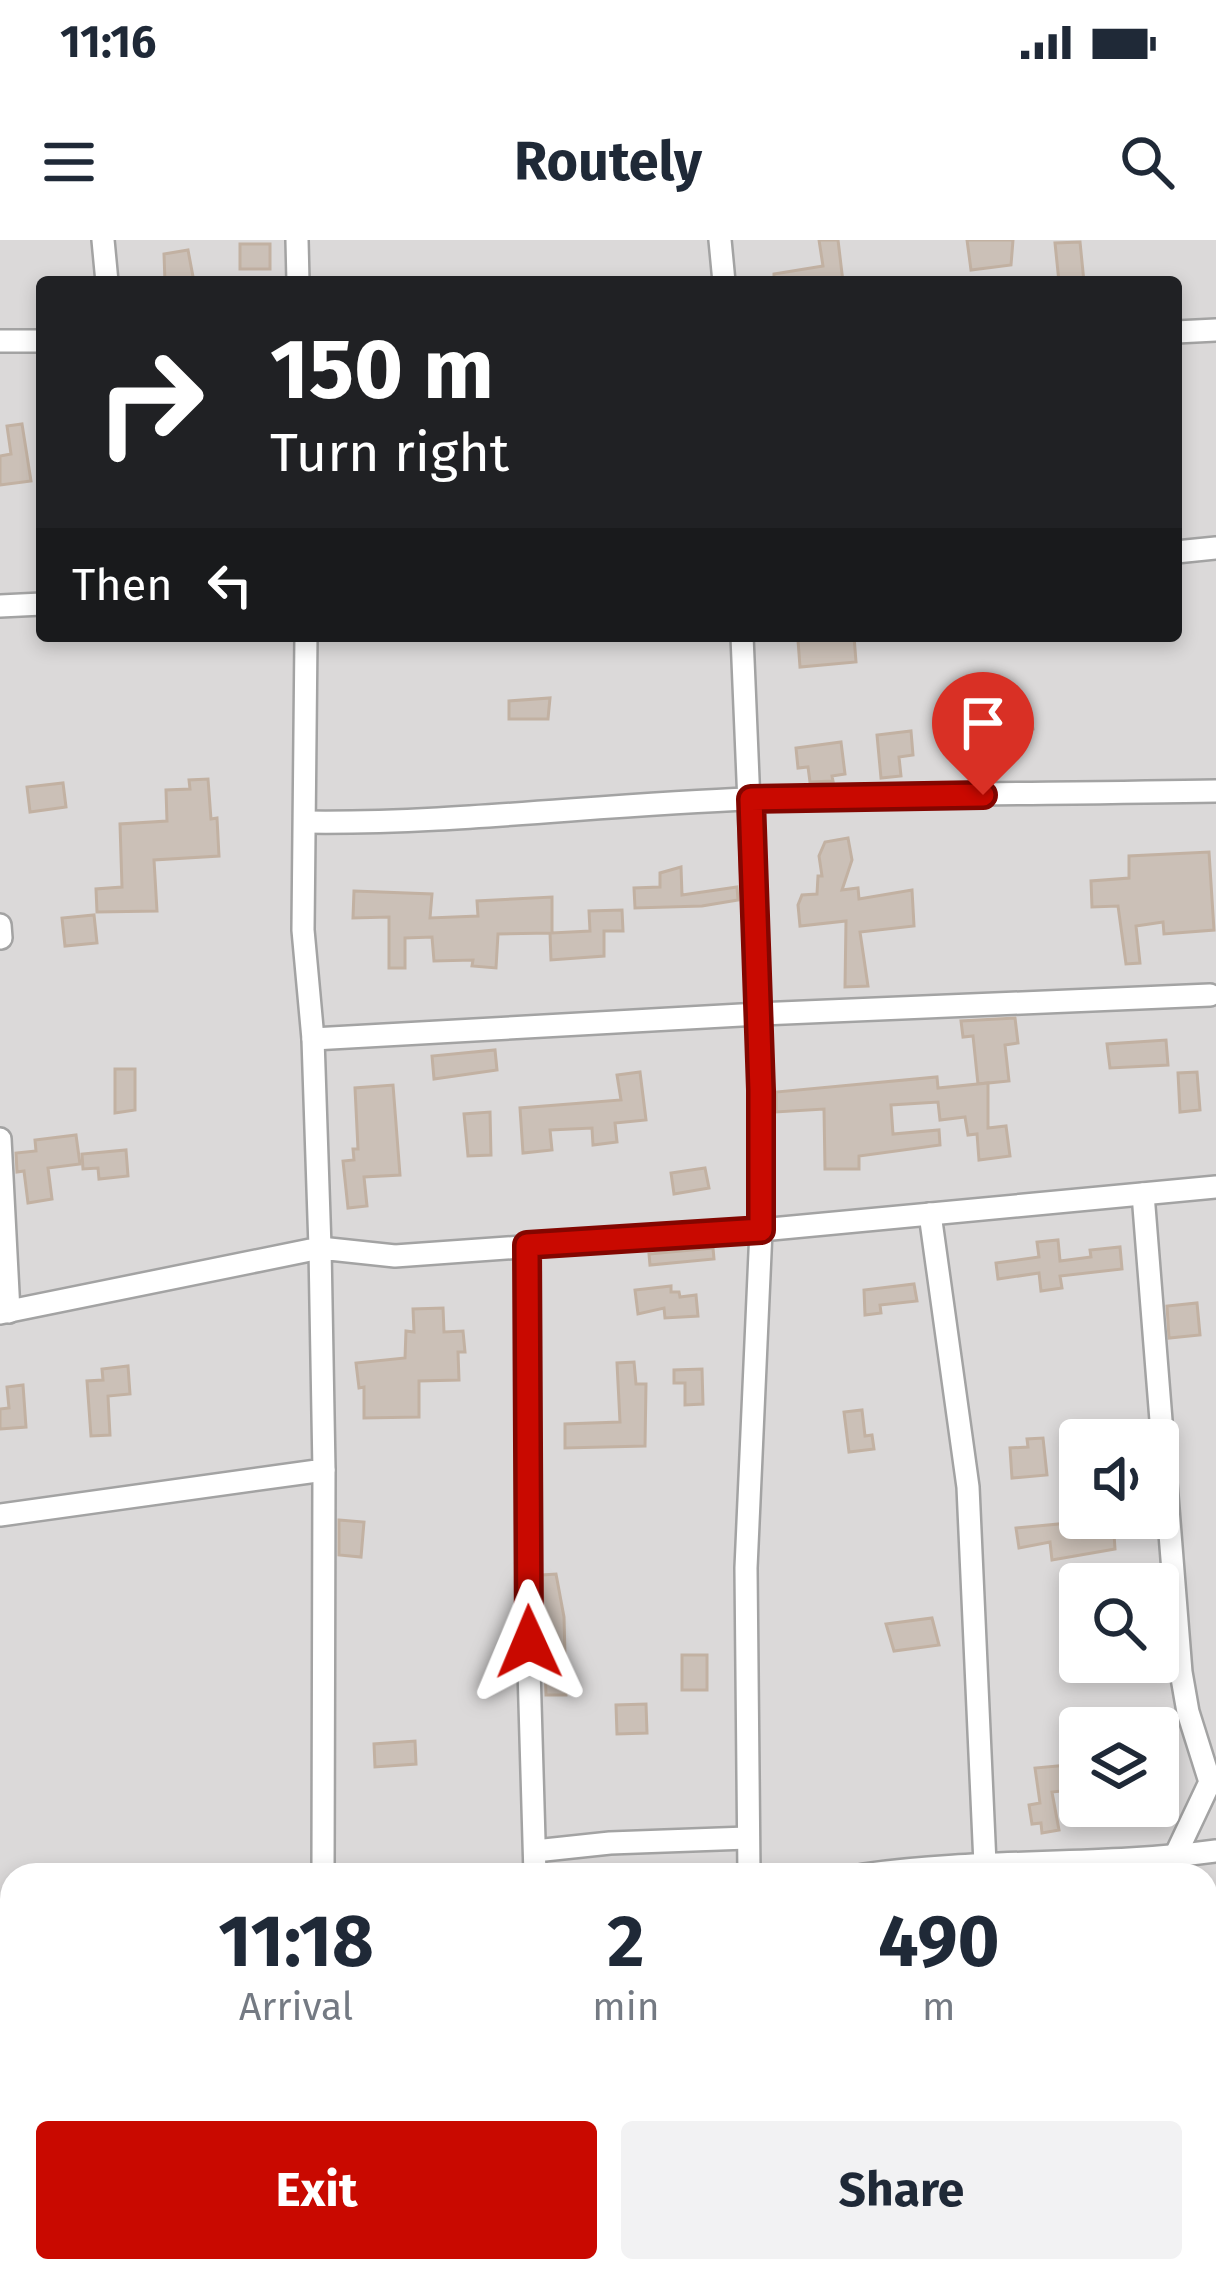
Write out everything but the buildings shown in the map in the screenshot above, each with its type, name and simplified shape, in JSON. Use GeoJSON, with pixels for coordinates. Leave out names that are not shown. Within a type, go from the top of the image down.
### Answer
{"type":"FeatureCollection","features":[{"type":"Feature","properties":{"kind":"street"},"geometry":{"type":"LineString","coordinates":[[103,240],[106,276]]}},
{"type":"Feature","properties":{"kind":"street"},"geometry":{"type":"LineString","coordinates":[[298,240],[298,276]]}},
{"type":"Feature","properties":{"kind":"street"},"geometry":{"type":"LineString","coordinates":[[720,240],[723,276]]}},
{"type":"Feature","properties":{"kind":"street"},"geometry":{"type":"LineString","coordinates":[[1182,332],[1216,330]]}},
{"type":"Feature","properties":{"kind":"street"},"geometry":{"type":"LineString","coordinates":[[0,340],[36,341]]}},
{"type":"Feature","properties":{"kind":"street"},"geometry":{"type":"LineString","coordinates":[[1182,551],[1216,548]]}},
{"type":"Feature","properties":{"kind":"street"},"geometry":{"type":"LineString","coordinates":[[0,606],[36,604]]}},
{"type":"Feature","properties":{"kind":"street"},"geometry":{"type":"LineString","coordinates":[[306,642],[303,930],[313,1040],[320,1248],[323,1863]]}},
{"type":"Feature","properties":{"kind":"street"},"geometry":{"type":"LineString","coordinates":[[742,642],[759,1014],[761,1230],[746,1568],[748,1863]]}},
{"type":"Feature","properties":{"kind":"street"},"geometry":{"type":"LineString","coordinates":[[305,822],[398,823],[751,799],[1216,791]]}},
{"type":"Feature","properties":{"kind":"street"},"geometry":{"type":"LineString","coordinates":[[0,925],[1,938]]}},
{"type":"Feature","properties":{"kind":"street"},"geometry":{"type":"LineString","coordinates":[[313,1040],[1210,994]]}},
{"type":"Feature","properties":{"kind":"street"},"geometry":{"type":"LineString","coordinates":[[0,1139],[4,1313],[320,1248],[395,1256],[761,1230],[1216,1187]]}},
{"type":"Feature","properties":{"kind":"street"},"geometry":{"type":"LineString","coordinates":[[1143,1194],[1181,1672],[1188,1712],[1213,1785],[1174,1856]]}},
{"type":"Feature","properties":{"kind":"street"},"geometry":{"type":"LineString","coordinates":[[930,1214],[968,1487],[985,1863]]}},
{"type":"Feature","properties":{"kind":"street"},"geometry":{"type":"LineString","coordinates":[[527,1245],[527,1600],[536,1863]]}},
{"type":"Feature","properties":{"kind":"street"},"geometry":{"type":"LineString","coordinates":[[0,1515],[324,1470]]}},
{"type":"Feature","properties":{"kind":"street"},"geometry":{"type":"LineString","coordinates":[[535,1851],[747,1838]]}},
{"type":"Feature","properties":{"kind":"street"},"geometry":{"type":"LineString","coordinates":[[1009,1863],[1216,1850]]}},
{"type":"Feature","properties":{"kind":"shaded area"},"geometry":{"type":"Polygon","coordinates":[[[0,240],[1216,240],[1216,1863],[0,1863],[0,240]]]}},
{"type":"Feature","properties":{"kind":"route"},"geometry":{"type":"LineString","coordinates":[[529,1642],[527,1245],[761,1230],[751,799],[983,795]]}}]}
